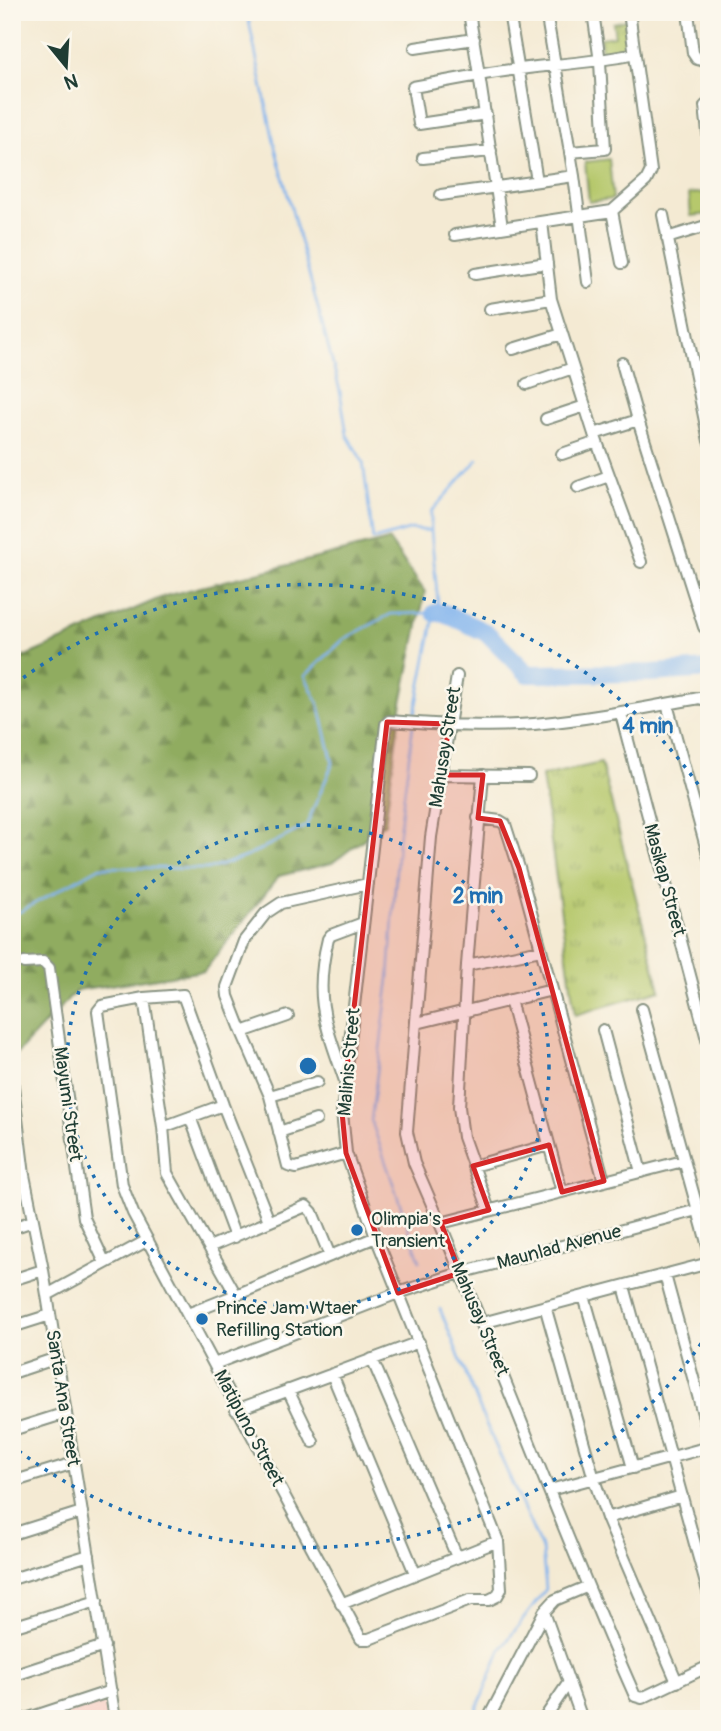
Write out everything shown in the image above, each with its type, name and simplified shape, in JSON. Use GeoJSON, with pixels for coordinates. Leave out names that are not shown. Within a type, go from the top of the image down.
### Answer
{"type":"FeatureCollection","features":[{"type":"Feature","properties":{"kind":"street"},"geometry":{"type":"LineString","coordinates":[[470,12],[502,228]]}},
{"type":"Feature","properties":{"kind":"street"},"geometry":{"type":"LineString","coordinates":[[509,12],[537,181]]}},
{"type":"Feature","properties":{"kind":"street"},"geometry":{"type":"LineString","coordinates":[[546,12],[574,176],[588,282]]}},
{"type":"Feature","properties":{"kind":"street"},"geometry":{"type":"LineString","coordinates":[[569,152],[605,149],[600,62],[593,12]]}},
{"type":"Feature","properties":{"kind":"street"},"geometry":{"type":"LineString","coordinates":[[455,235],[612,211],[646,181],[651,171],[629,12]]}},
{"type":"Feature","properties":{"kind":"street"},"geometry":{"type":"LineString","coordinates":[[688,12],[693,53],[697,58],[709,62]]}},
{"type":"Feature","properties":{"kind":"street"},"geometry":{"type":"LineString","coordinates":[[415,48],[474,39]]}},
{"type":"Feature","properties":{"kind":"street"},"geometry":{"type":"LineString","coordinates":[[486,114],[419,124],[413,87],[518,68],[600,62],[635,54]]}},
{"type":"Feature","properties":{"kind":"street"},"geometry":{"type":"LineString","coordinates":[[709,103],[704,112],[709,142]]}},
{"type":"Feature","properties":{"kind":"street"},"geometry":{"type":"LineString","coordinates":[[423,158],[491,151]]}},
{"type":"Feature","properties":{"kind":"street"},"geometry":{"type":"LineString","coordinates":[[441,195],[574,176]]}},
{"type":"Feature","properties":{"kind":"street"},"geometry":{"type":"LineString","coordinates":[[612,211],[622,262]]}},
{"type":"Feature","properties":{"kind":"street"},"geometry":{"type":"LineString","coordinates":[[663,215],[709,441]]}},
{"type":"Feature","properties":{"kind":"street"},"geometry":{"type":"LineString","coordinates":[[542,222],[551,299],[585,406],[641,562]]}},
{"type":"Feature","properties":{"kind":"street"},"geometry":{"type":"LineString","coordinates":[[667,238],[709,225]]}},
{"type":"Feature","properties":{"kind":"street"},"geometry":{"type":"LineString","coordinates":[[475,274],[547,263]]}},
{"type":"Feature","properties":{"kind":"street"},"geometry":{"type":"LineString","coordinates":[[490,309],[551,299]]}},
{"type":"Feature","properties":{"kind":"street"},"geometry":{"type":"LineString","coordinates":[[513,349],[562,334]]}},
{"type":"Feature","properties":{"kind":"street"},"geometry":{"type":"LineString","coordinates":[[622,363],[704,627]]}},
{"type":"Feature","properties":{"kind":"street"},"geometry":{"type":"LineString","coordinates":[[527,384],[573,368]]}},
{"type":"Feature","properties":{"kind":"street"},"geometry":{"type":"LineString","coordinates":[[546,419],[585,406]]}},
{"type":"Feature","properties":{"kind":"street"},"geometry":{"type":"LineString","coordinates":[[562,454],[638,420]]}},
{"type":"Feature","properties":{"kind":"street"},"geometry":{"type":"LineString","coordinates":[[578,487],[609,476]]}},
{"type":"Feature","properties":{"kind":"street","name":"Mahusay Street"},"geometry":{"type":"LineString","coordinates":[[457,676],[431,837],[407,1132],[414,1163],[550,1490],[586,1587],[635,1696],[642,1698],[677,1682]]}},
{"type":"Feature","properties":{"kind":"street"},"geometry":{"type":"LineString","coordinates":[[450,724],[532,724],[621,714],[699,698],[709,701]]}},
{"type":"Feature","properties":{"kind":"street"},"geometry":{"type":"LineString","coordinates":[[667,704],[709,858]]}},
{"type":"Feature","properties":{"kind":"street","name":"Masikap Street"},"geometry":{"type":"LineString","coordinates":[[621,714],[709,1047]]}},
{"type":"Feature","properties":{"kind":"street","name":"Malinis Street"},"geometry":{"type":"LineString","coordinates":[[450,724],[389,721],[386,724],[342,1112],[346,1153],[376,1237],[498,1541]]}},
{"type":"Feature","properties":{"kind":"street"},"geometry":{"type":"LineString","coordinates":[[440,775],[529,776]]}},
{"type":"Feature","properties":{"kind":"street"},"geometry":{"type":"LineString","coordinates":[[483,775],[458,1107],[463,1137],[489,1210]]}},
{"type":"Feature","properties":{"kind":"street"},"geometry":{"type":"LineString","coordinates":[[478,818],[505,824],[604,1181]]}},
{"type":"Feature","properties":{"kind":"street"},"geometry":{"type":"LineString","coordinates":[[346,1153],[296,1168],[288,1166],[270,1096],[242,1032],[227,987],[244,941],[267,913],[281,903],[368,884]]}},
{"type":"Feature","properties":{"kind":"street"},"geometry":{"type":"LineString","coordinates":[[346,1084],[323,1016],[320,971],[331,935],[363,923]]}},
{"type":"Feature","properties":{"kind":"street"},"geometry":{"type":"LineString","coordinates":[[467,965],[541,950]]}},
{"type":"Feature","properties":{"kind":"street","name":"Mayumi Street"},"geometry":{"type":"LineString","coordinates":[[24,963],[43,962],[49,968],[84,1218],[106,1263]]}},
{"type":"Feature","properties":{"kind":"street"},"geometry":{"type":"LineString","coordinates":[[417,1023],[552,990]]}},
{"type":"Feature","properties":{"kind":"street"},"geometry":{"type":"LineString","coordinates":[[236,1296],[167,1173],[144,999],[183,995],[269,1222]]}},
{"type":"Feature","properties":{"kind":"street","name":"Matipuno Street"},"geometry":{"type":"LineString","coordinates":[[144,999],[108,1003],[98,1011],[122,1185],[133,1213],[236,1410],[278,1482],[360,1639],[364,1640],[470,1600],[497,1597],[501,1589],[498,1541]]}},
{"type":"Feature","properties":{"kind":"street"},"geometry":{"type":"LineString","coordinates":[[510,1000],[562,1192]]}},
{"type":"Feature","properties":{"kind":"street"},"geometry":{"type":"LineString","coordinates":[[642,1009],[709,1250]]}},
{"type":"Feature","properties":{"kind":"street"},"geometry":{"type":"LineString","coordinates":[[242,1032],[288,1016]]}},
{"type":"Feature","properties":{"kind":"street"},"geometry":{"type":"LineString","coordinates":[[603,1030],[641,1172]]}},
{"type":"Feature","properties":{"kind":"street","name":"Santa Ana Street"},"geometry":{"type":"LineString","coordinates":[[12,1078],[24,1175],[43,1270],[115,1719]]}},
{"type":"Feature","properties":{"kind":"street"},"geometry":{"type":"LineString","coordinates":[[270,1096],[317,1082]]}},
{"type":"Feature","properties":{"kind":"street"},"geometry":{"type":"LineString","coordinates":[[163,1127],[223,1105]]}},
{"type":"Feature","properties":{"kind":"street"},"geometry":{"type":"LineString","coordinates":[[190,1117],[235,1237]]}},
{"type":"Feature","properties":{"kind":"street"},"geometry":{"type":"LineString","coordinates":[[279,1132],[316,1120]]}},
{"type":"Feature","properties":{"kind":"street"},"geometry":{"type":"LineString","coordinates":[[473,1166],[549,1145]]}},
{"type":"Feature","properties":{"kind":"street"},"geometry":{"type":"LineString","coordinates":[[441,1223],[683,1161]]}},
{"type":"Feature","properties":{"kind":"street"},"geometry":{"type":"LineString","coordinates":[[12,1179],[24,1175]]}},
{"type":"Feature","properties":{"kind":"street"},"geometry":{"type":"LineString","coordinates":[[209,1247],[300,1207],[310,1208],[330,1256]]}},
{"type":"Feature","properties":{"kind":"street","name":"Maunlad Avenue"},"geometry":{"type":"LineString","coordinates":[[214,1364],[398,1293],[460,1273],[709,1207]]}},
{"type":"Feature","properties":{"kind":"street"},"geometry":{"type":"LineString","coordinates":[[12,1228],[33,1221]]}},
{"type":"Feature","properties":{"kind":"street"},"geometry":{"type":"LineString","coordinates":[[188,1314],[376,1237]]}},
{"type":"Feature","properties":{"kind":"street"},"geometry":{"type":"LineString","coordinates":[[47,1296],[148,1240]]}},
{"type":"Feature","properties":{"kind":"street"},"geometry":{"type":"LineString","coordinates":[[482,1323],[709,1263]]}},
{"type":"Feature","properties":{"kind":"street"},"geometry":{"type":"LineString","coordinates":[[12,1280],[43,1270]]}},
{"type":"Feature","properties":{"kind":"street"},"geometry":{"type":"LineString","coordinates":[[665,1275],[709,1436]]}},
{"type":"Feature","properties":{"kind":"street"},"geometry":{"type":"LineString","coordinates":[[624,1286],[709,1594]]}},
{"type":"Feature","properties":{"kind":"street"},"geometry":{"type":"LineString","coordinates":[[584,1296],[633,1468]]}},
{"type":"Feature","properties":{"kind":"street"},"geometry":{"type":"LineString","coordinates":[[545,1306],[607,1518],[677,1682],[709,1667]]}},
{"type":"Feature","properties":{"kind":"street"},"geometry":{"type":"LineString","coordinates":[[12,1327],[50,1315]]}},
{"type":"Feature","properties":{"kind":"street"},"geometry":{"type":"LineString","coordinates":[[236,1410],[419,1342]]}},
{"type":"Feature","properties":{"kind":"street"},"geometry":{"type":"LineString","coordinates":[[12,1373],[57,1359]]}},
{"type":"Feature","properties":{"kind":"street"},"geometry":{"type":"LineString","coordinates":[[372,1359],[457,1558]]}},
{"type":"Feature","properties":{"kind":"street"},"geometry":{"type":"LineString","coordinates":[[332,1374],[415,1573]]}},
{"type":"Feature","properties":{"kind":"street"},"geometry":{"type":"LineString","coordinates":[[288,1390],[313,1442]]}},
{"type":"Feature","properties":{"kind":"street"},"geometry":{"type":"LineString","coordinates":[[12,1430],[66,1413]]}},
{"type":"Feature","properties":{"kind":"street"},"geometry":{"type":"LineString","coordinates":[[550,1490],[709,1447]]}},
{"type":"Feature","properties":{"kind":"street"},"geometry":{"type":"LineString","coordinates":[[12,1482],[74,1462]]}},
{"type":"Feature","properties":{"kind":"street"},"geometry":{"type":"LineString","coordinates":[[607,1518],[681,1496]]}},
{"type":"Feature","properties":{"kind":"street"},"geometry":{"type":"LineString","coordinates":[[12,1534],[82,1512]]}},
{"type":"Feature","properties":{"kind":"street"},"geometry":{"type":"LineString","coordinates":[[341,1604],[498,1541]]}},
{"type":"Feature","properties":{"kind":"street"},"geometry":{"type":"LineString","coordinates":[[12,1579],[89,1555]]}},
{"type":"Feature","properties":{"kind":"street"},"geometry":{"type":"LineString","coordinates":[[488,1719],[544,1612],[555,1600],[586,1587]]}},
{"type":"Feature","properties":{"kind":"street"},"geometry":{"type":"LineString","coordinates":[[12,1627],[97,1601]]}},
{"type":"Feature","properties":{"kind":"street"},"geometry":{"type":"LineString","coordinates":[[544,1612],[582,1719]]}},
{"type":"Feature","properties":{"kind":"street"},"geometry":{"type":"LineString","coordinates":[[12,1676],[104,1646]]}},
{"type":"Feature","properties":{"kind":"street"},"geometry":{"type":"LineString","coordinates":[[544,1719],[569,1682]]}},
{"type":"Feature","properties":{"kind":"street"},"geometry":{"type":"LineString","coordinates":[[26,1719],[111,1691]]}},
{"type":"Feature","properties":{"kind":"highlighted area"},"geometry":{"type":"Polygon","coordinates":[[[387,722],[450,724],[440,775],[483,775],[478,818],[500,821],[519,868],[604,1181],[562,1192],[549,1145],[473,1166],[489,1210],[441,1223],[460,1273],[398,1293],[346,1153],[342,1112],[387,722]]]}},
{"type":"Feature","properties":{"kind":"shaded area"},"geometry":{"type":"Polygon","coordinates":[[[104,1700],[107,1719],[47,1719],[104,1700]]]}},
{"type":"Feature","properties":{"kind":"green space"},"geometry":{"type":"Polygon","coordinates":[[[627,20],[632,50],[602,55],[600,38],[615,36],[613,23],[627,20]]]}},
{"type":"Feature","properties":{"kind":"green space"},"geometry":{"type":"Polygon","coordinates":[[[609,159],[613,199],[589,202],[585,162],[609,159]]]}},
{"type":"Feature","properties":{"kind":"green space"},"geometry":{"type":"Polygon","coordinates":[[[709,192],[709,214],[691,216],[689,194],[709,192]]]}},
{"type":"Feature","properties":{"kind":"green space"},"geometry":{"type":"Polygon","coordinates":[[[389,540],[425,592],[400,712],[385,823],[332,863],[279,876],[204,971],[77,990],[12,1059],[12,662],[165,596],[389,540]]]}},
{"type":"Feature","properties":{"kind":"green space"},"geometry":{"type":"Polygon","coordinates":[[[601,763],[660,990],[575,1015],[542,776],[601,763]]]}},
{"type":"Feature","properties":{"kind":"waterway"},"geometry":{"type":"LineString","coordinates":[[247,12],[275,147],[340,391],[347,435],[363,462],[373,540],[412,529],[431,531],[439,613]]}},
{"type":"Feature","properties":{"kind":"waterway"},"geometry":{"type":"LineString","coordinates":[[431,531],[431,512],[478,459]]}},
{"type":"Feature","properties":{"kind":"waterway"},"geometry":{"type":"LineString","coordinates":[[12,916],[100,867],[210,869],[248,856],[306,826],[333,763],[319,705],[305,676],[344,639],[391,614],[435,613],[414,719]]}},
{"type":"Feature","properties":{"kind":"waterway"},"geometry":{"type":"LineString","coordinates":[[435,613],[444,613],[487,633],[528,674],[652,673],[709,669]]}},
{"type":"Feature","properties":{"kind":"waterway"},"geometry":{"type":"LineString","coordinates":[[413,726],[398,840],[389,979],[371,1120],[420,1261]]}},
{"type":"Feature","properties":{"kind":"waterway"},"geometry":{"type":"LineString","coordinates":[[440,1309],[486,1424],[542,1550],[546,1589],[501,1649],[473,1719]]}},
{"type":"Feature","properties":{"kind":"place","name":"Olimpia's Transient"},"geometry":{"type":"Point","coordinates":[357,1230]}},
{"type":"Feature","properties":{"kind":"place","name":"Prince Jam Wtaer Refilling Station"},"geometry":{"type":"Point","coordinates":[202,1319]}}]}
